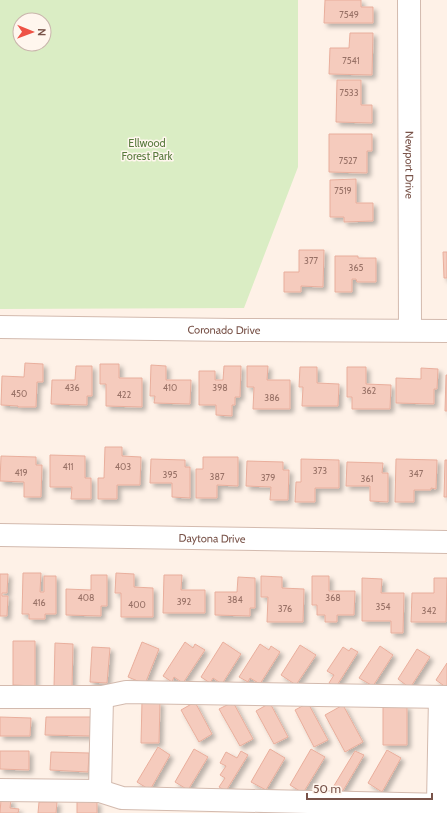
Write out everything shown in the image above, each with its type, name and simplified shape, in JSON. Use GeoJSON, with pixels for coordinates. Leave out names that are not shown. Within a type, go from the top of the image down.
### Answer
{"type":"FeatureCollection","features":[{"type":"Feature","properties":{"kind":"street","name":"Newport Drive"},"geometry":{"type":"LineString","coordinates":[[409,0],[410,330]]}},
{"type":"Feature","properties":{"kind":"street","name":"Coronado Drive"},"geometry":{"type":"LineString","coordinates":[[0,327],[447,331]]}},
{"type":"Feature","properties":{"kind":"street","name":"Daytona Drive"},"geometry":{"type":"LineString","coordinates":[[0,535],[447,542]]}},
{"type":"Feature","properties":{"kind":"street"},"geometry":{"type":"LineString","coordinates":[[0,697],[102,697],[126,692],[443,697],[442,804],[122,798],[100,792],[0,790]]}},
{"type":"Feature","properties":{"kind":"street"},"geometry":{"type":"LineString","coordinates":[[100,792],[102,697]]}},
{"type":"Feature","properties":{"kind":"green space","name":"Ellwood Forest Park"},"geometry":{"type":"Polygon","coordinates":[[[0,0],[298,0],[298,167],[244,308],[0,309],[0,0]]]}},
{"type":"Feature","properties":{"kind":"building"},"geometry":{"type":"Polygon","coordinates":[[[325,0],[361,0],[361,7],[373,7],[373,23],[324,23],[325,0]]]}},
{"type":"Feature","properties":{"kind":"building"},"geometry":{"type":"Polygon","coordinates":[[[350,33],[373,33],[372,75],[329,74],[330,48],[349,48],[350,33]]]}},
{"type":"Feature","properties":{"kind":"building"},"geometry":{"type":"Polygon","coordinates":[[[337,80],[361,80],[361,105],[372,105],[372,123],[336,122],[337,80]]]}},
{"type":"Feature","properties":{"kind":"building"},"geometry":{"type":"Polygon","coordinates":[[[329,134],[372,134],[372,151],[367,151],[367,173],[329,172],[329,134]]]}},
{"type":"Feature","properties":{"kind":"building"},"geometry":{"type":"Polygon","coordinates":[[[356,179],[356,203],[373,203],[373,221],[344,222],[344,217],[330,217],[330,180],[356,179]]]}},
{"type":"Feature","properties":{"kind":"building"},"geometry":{"type":"Polygon","coordinates":[[[299,250],[324,250],[323,287],[301,286],[301,292],[284,292],[284,272],[299,272],[299,250]]]}},
{"type":"Feature","properties":{"kind":"building"},"geometry":{"type":"Polygon","coordinates":[[[443,252],[447,252],[447,278],[444,278],[443,252]]]}},
{"type":"Feature","properties":{"kind":"building"},"geometry":{"type":"Polygon","coordinates":[[[335,256],[376,258],[376,282],[357,282],[356,279],[352,279],[352,292],[335,292],[335,256]]]}},
{"type":"Feature","properties":{"kind":"building"},"geometry":{"type":"Polygon","coordinates":[[[25,363],[43,364],[43,382],[37,382],[36,407],[1,405],[2,376],[24,377],[25,363]]]}},
{"type":"Feature","properties":{"kind":"building"},"geometry":{"type":"Polygon","coordinates":[[[100,364],[119,364],[119,378],[142,378],[142,407],[106,406],[106,384],[100,384],[100,364]]]}},
{"type":"Feature","properties":{"kind":"building"},"geometry":{"type":"Polygon","coordinates":[[[151,365],[166,366],[166,380],[191,380],[190,404],[154,403],[155,396],[150,396],[151,365]]]}},
{"type":"Feature","properties":{"kind":"building"},"geometry":{"type":"Polygon","coordinates":[[[76,366],[92,366],[92,396],[87,396],[87,405],[51,404],[52,380],[75,380],[76,366]]]}},
{"type":"Feature","properties":{"kind":"building"},"geometry":{"type":"Polygon","coordinates":[[[224,366],[241,366],[240,397],[235,397],[235,405],[232,405],[232,416],[216,415],[216,405],[199,405],[199,371],[215,371],[215,380],[223,380],[224,366]]]}},
{"type":"Feature","properties":{"kind":"building"},"geometry":{"type":"Polygon","coordinates":[[[247,366],[268,366],[267,380],[290,380],[290,409],[253,409],[254,387],[247,387],[247,366]]]}},
{"type":"Feature","properties":{"kind":"building"},"geometry":{"type":"Polygon","coordinates":[[[300,367],[317,367],[317,383],[339,384],[338,406],[302,406],[303,387],[299,387],[300,367]]]}},
{"type":"Feature","properties":{"kind":"building"},"geometry":{"type":"Polygon","coordinates":[[[347,367],[366,367],[366,384],[391,385],[390,409],[352,409],[352,397],[347,397],[347,367]]]}},
{"type":"Feature","properties":{"kind":"building"},"geometry":{"type":"Polygon","coordinates":[[[421,368],[438,369],[437,389],[434,389],[434,404],[396,403],[396,378],[421,379],[421,368]]]}},
{"type":"Feature","properties":{"kind":"building"},"geometry":{"type":"Polygon","coordinates":[[[446,375],[447,411],[445,411],[446,375]]]}},
{"type":"Feature","properties":{"kind":"building"},"geometry":{"type":"Polygon","coordinates":[[[105,447],[122,447],[122,456],[141,457],[140,485],[117,485],[117,499],[98,499],[98,478],[104,478],[105,447]]]}},
{"type":"Feature","properties":{"kind":"building"},"geometry":{"type":"Polygon","coordinates":[[[50,455],[85,456],[85,478],[91,478],[91,499],[71,499],[72,487],[50,487],[50,455]]]}},
{"type":"Feature","properties":{"kind":"building"},"geometry":{"type":"Polygon","coordinates":[[[1,456],[36,457],[36,465],[42,465],[41,497],[24,497],[24,482],[0,481],[1,456]]]}},
{"type":"Feature","properties":{"kind":"building"},"geometry":{"type":"Polygon","coordinates":[[[203,457],[238,457],[238,486],[217,485],[217,498],[196,498],[196,469],[203,469],[203,457]]]}},
{"type":"Feature","properties":{"kind":"building"},"geometry":{"type":"Polygon","coordinates":[[[151,459],[185,460],[185,467],[190,467],[190,498],[172,497],[172,483],[150,483],[151,459]]]}},
{"type":"Feature","properties":{"kind":"building"},"geometry":{"type":"Polygon","coordinates":[[[301,459],[339,460],[339,488],[315,488],[315,502],[295,502],[296,482],[301,482],[301,459]]]}},
{"type":"Feature","properties":{"kind":"building"},"geometry":{"type":"Polygon","coordinates":[[[396,459],[437,460],[436,489],[431,488],[431,490],[414,490],[414,502],[395,502],[396,459]]]}},
{"type":"Feature","properties":{"kind":"building"},"geometry":{"type":"Polygon","coordinates":[[[445,460],[447,460],[447,497],[444,497],[445,460]]]}},
{"type":"Feature","properties":{"kind":"building"},"geometry":{"type":"Polygon","coordinates":[[[247,461],[283,462],[283,470],[289,470],[288,500],[270,500],[271,487],[246,486],[247,461]]]}},
{"type":"Feature","properties":{"kind":"building"},"geometry":{"type":"Polygon","coordinates":[[[347,462],[383,463],[382,473],[388,473],[388,502],[370,501],[370,486],[346,486],[347,462]]]}},
{"type":"Feature","properties":{"kind":"building"},"geometry":{"type":"Polygon","coordinates":[[[23,573],[41,573],[40,592],[44,592],[44,576],[56,576],[56,614],[45,614],[45,619],[29,619],[29,614],[22,614],[23,573]]]}},
{"type":"Feature","properties":{"kind":"building"},"geometry":{"type":"Polygon","coordinates":[[[116,573],[134,574],[134,587],[153,588],[153,617],[121,617],[121,593],[115,593],[116,573]]]}},
{"type":"Feature","properties":{"kind":"building"},"geometry":{"type":"Polygon","coordinates":[[[0,574],[8,574],[7,593],[2,593],[2,596],[8,596],[7,616],[0,616],[0,574]]]}},
{"type":"Feature","properties":{"kind":"building"},"geometry":{"type":"Polygon","coordinates":[[[91,575],[107,575],[107,606],[101,606],[101,616],[66,615],[66,589],[91,590],[91,575]]]}},
{"type":"Feature","properties":{"kind":"building"},"geometry":{"type":"Polygon","coordinates":[[[164,575],[182,575],[181,590],[205,590],[205,613],[163,613],[164,575]]]}},
{"type":"Feature","properties":{"kind":"building"},"geometry":{"type":"Polygon","coordinates":[[[261,576],[282,577],[282,588],[304,589],[303,622],[267,622],[268,597],[261,597],[261,576]]]}},
{"type":"Feature","properties":{"kind":"building"},"geometry":{"type":"Polygon","coordinates":[[[312,576],[329,576],[329,591],[355,591],[354,615],[337,615],[337,622],[325,622],[325,615],[317,615],[317,605],[312,605],[312,576]]]}},
{"type":"Feature","properties":{"kind":"building"},"geometry":{"type":"Polygon","coordinates":[[[238,577],[255,578],[255,608],[250,608],[250,616],[215,615],[215,592],[237,592],[238,577]]]}},
{"type":"Feature","properties":{"kind":"building"},"geometry":{"type":"Polygon","coordinates":[[[362,578],[382,579],[381,593],[404,593],[403,633],[391,633],[391,621],[362,621],[362,578]]]}},
{"type":"Feature","properties":{"kind":"building"},"geometry":{"type":"Polygon","coordinates":[[[434,578],[447,578],[446,622],[411,622],[412,593],[434,593],[434,578]]]}},
{"type":"Feature","properties":{"kind":"building"},"geometry":{"type":"Polygon","coordinates":[[[13,641],[35,641],[35,686],[13,685],[13,641]]]}},
{"type":"Feature","properties":{"kind":"building"},"geometry":{"type":"Polygon","coordinates":[[[142,642],[159,649],[145,684],[128,677],[142,642]]]}},
{"type":"Feature","properties":{"kind":"building"},"geometry":{"type":"Polygon","coordinates":[[[185,642],[193,648],[195,644],[205,650],[183,683],[174,677],[172,682],[163,676],[185,642]]]}},
{"type":"Feature","properties":{"kind":"building"},"geometry":{"type":"Polygon","coordinates":[[[223,642],[241,654],[222,684],[213,678],[210,683],[201,677],[223,642]]]}},
{"type":"Feature","properties":{"kind":"building"},"geometry":{"type":"Polygon","coordinates":[[[55,643],[73,644],[72,688],[54,687],[55,643]]]}},
{"type":"Feature","properties":{"kind":"building"},"geometry":{"type":"Polygon","coordinates":[[[260,644],[269,650],[271,646],[280,652],[260,684],[250,678],[248,682],[239,677],[260,644]]]}},
{"type":"Feature","properties":{"kind":"building"},"geometry":{"type":"Polygon","coordinates":[[[300,645],[316,655],[296,685],[281,675],[300,645]]]}},
{"type":"Feature","properties":{"kind":"building"},"geometry":{"type":"Polygon","coordinates":[[[380,646],[393,655],[373,686],[359,678],[380,646]]]}},
{"type":"Feature","properties":{"kind":"building"},"geometry":{"type":"Polygon","coordinates":[[[92,647],[110,648],[107,683],[90,682],[92,647]]]}},
{"type":"Feature","properties":{"kind":"building"},"geometry":{"type":"Polygon","coordinates":[[[343,647],[349,651],[351,648],[358,652],[336,687],[329,683],[334,675],[327,671],[343,647]]]}},
{"type":"Feature","properties":{"kind":"building"},"geometry":{"type":"Polygon","coordinates":[[[417,649],[430,657],[410,688],[398,679],[417,649]]]}},
{"type":"Feature","properties":{"kind":"building"},"geometry":{"type":"Polygon","coordinates":[[[447,663],[447,688],[436,680],[447,663]]]}},
{"type":"Feature","properties":{"kind":"building"},"geometry":{"type":"Polygon","coordinates":[[[142,701],[160,702],[159,743],[141,743],[142,701]]]}},
{"type":"Feature","properties":{"kind":"building"},"geometry":{"type":"Polygon","coordinates":[[[195,702],[212,734],[199,742],[181,710],[195,702]]]}},
{"type":"Feature","properties":{"kind":"building"},"geometry":{"type":"Polygon","coordinates":[[[233,702],[253,739],[240,746],[219,709],[233,702]]]}},
{"type":"Feature","properties":{"kind":"building"},"geometry":{"type":"Polygon","coordinates":[[[270,703],[288,737],[274,744],[256,711],[270,703]]]}},
{"type":"Feature","properties":{"kind":"building"},"geometry":{"type":"Polygon","coordinates":[[[308,703],[328,740],[314,747],[295,710],[308,703]]]}},
{"type":"Feature","properties":{"kind":"building"},"geometry":{"type":"Polygon","coordinates":[[[343,705],[363,742],[345,752],[325,715],[343,705]]]}},
{"type":"Feature","properties":{"kind":"building"},"geometry":{"type":"Polygon","coordinates":[[[383,706],[407,706],[407,745],[383,745],[383,706]]]}},
{"type":"Feature","properties":{"kind":"building"},"geometry":{"type":"Polygon","coordinates":[[[0,717],[31,718],[30,736],[0,736],[0,717]]]}},
{"type":"Feature","properties":{"kind":"building"},"geometry":{"type":"Polygon","coordinates":[[[46,717],[91,717],[90,736],[45,735],[46,717]]]}},
{"type":"Feature","properties":{"kind":"building"},"geometry":{"type":"Polygon","coordinates":[[[158,747],[170,755],[150,790],[137,782],[158,747]]]}},
{"type":"Feature","properties":{"kind":"building"},"geometry":{"type":"Polygon","coordinates":[[[194,749],[208,757],[188,790],[175,782],[194,749]]]}},
{"type":"Feature","properties":{"kind":"building"},"geometry":{"type":"Polygon","coordinates":[[[270,749],[285,758],[266,790],[251,782],[270,749]]]}},
{"type":"Feature","properties":{"kind":"building"},"geometry":{"type":"Polygon","coordinates":[[[311,749],[325,757],[303,793],[290,785],[311,749]]]}},
{"type":"Feature","properties":{"kind":"building"},"geometry":{"type":"Polygon","coordinates":[[[387,750],[401,758],[382,792],[368,783],[387,750]]]}},
{"type":"Feature","properties":{"kind":"building"},"geometry":{"type":"Polygon","coordinates":[[[0,751],[29,751],[29,770],[0,769],[0,751]]]}},
{"type":"Feature","properties":{"kind":"building"},"geometry":{"type":"Polygon","coordinates":[[[241,751],[248,755],[226,791],[219,787],[225,778],[220,775],[226,766],[220,763],[226,752],[237,758],[241,751]]]}},
{"type":"Feature","properties":{"kind":"building"},"geometry":{"type":"Polygon","coordinates":[[[355,751],[364,755],[341,794],[332,789],[355,751]]]}},
{"type":"Feature","properties":{"kind":"building"},"geometry":{"type":"Polygon","coordinates":[[[51,752],[89,753],[88,772],[50,770],[51,752]]]}},
{"type":"Feature","properties":{"kind":"building"},"geometry":{"type":"Polygon","coordinates":[[[1,799],[11,800],[10,808],[19,809],[18,813],[0,813],[1,799]]]}},
{"type":"Feature","properties":{"kind":"building"},"geometry":{"type":"Polygon","coordinates":[[[77,801],[97,802],[97,813],[77,813],[77,801]]]}},
{"type":"Feature","properties":{"kind":"building"},"geometry":{"type":"Polygon","coordinates":[[[39,802],[57,802],[56,813],[38,813],[39,802]]]}}]}
